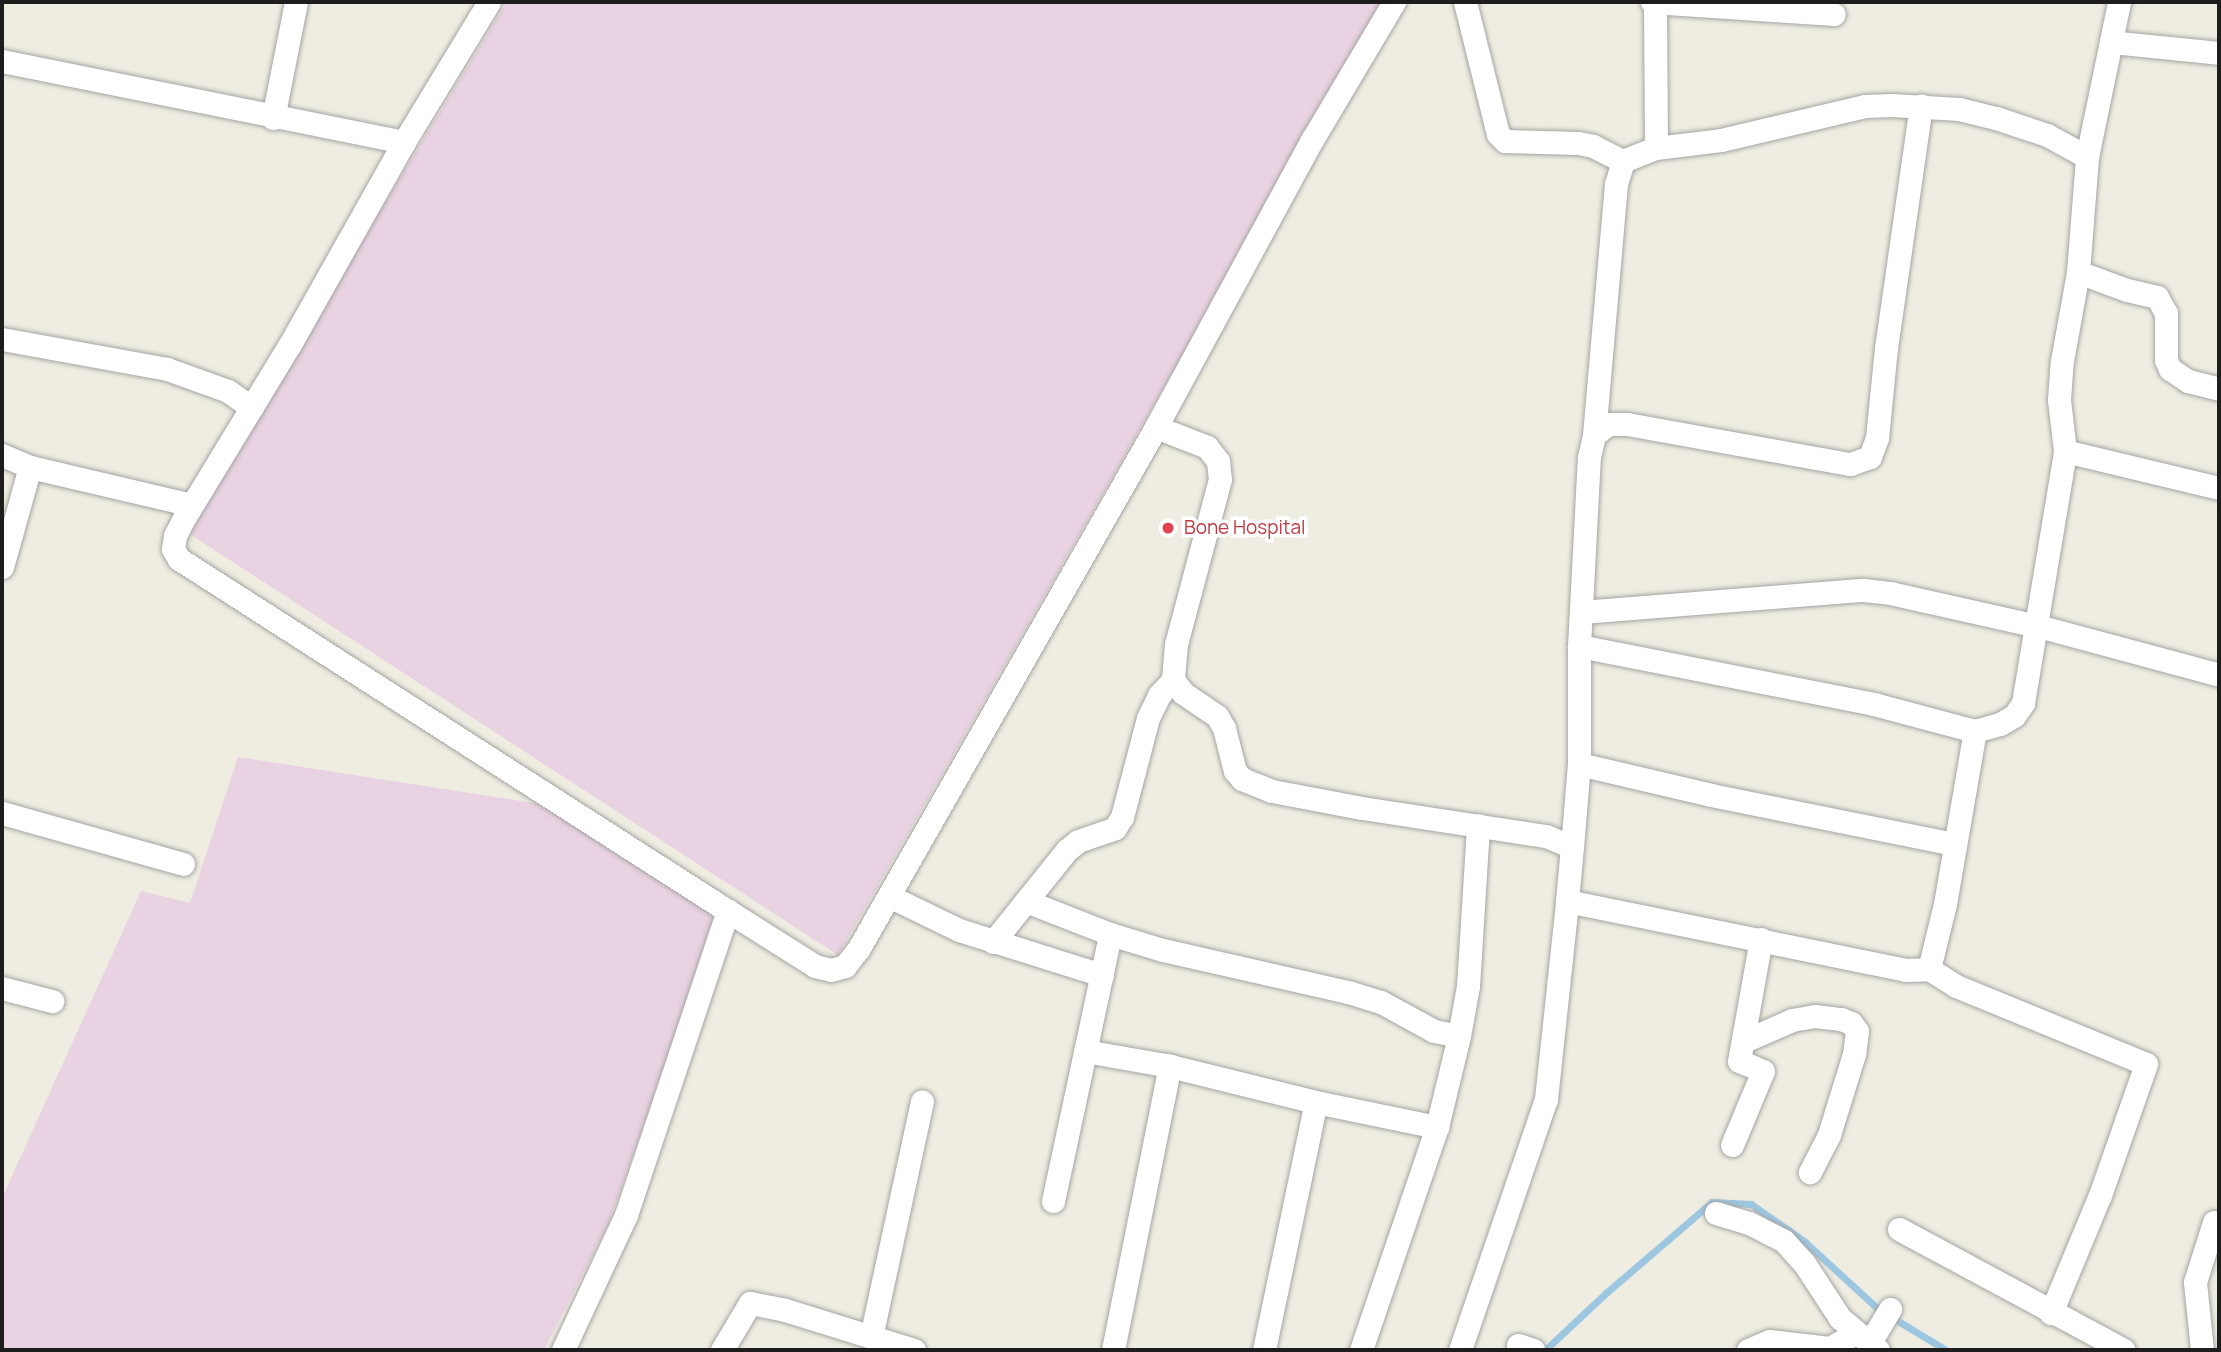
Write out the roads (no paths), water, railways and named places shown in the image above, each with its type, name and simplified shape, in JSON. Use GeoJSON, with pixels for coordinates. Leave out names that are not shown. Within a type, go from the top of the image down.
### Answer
{"type":"FeatureCollection","features":[{"type":"Feature","properties":{"kind":"street"},"geometry":{"type":"LineString","coordinates":[[273,118],[296,2]]}},
{"type":"Feature","properties":{"kind":"street"},"geometry":{"type":"LineString","coordinates":[[489,2],[404,142],[252,408],[192,505],[175,536],[173,549],[178,559],[728,911],[815,966],[831,970],[845,966],[859,948],[1156,427],[1312,140],[1394,2]]}},
{"type":"Feature","properties":{"kind":"street"},"geometry":{"type":"LineString","coordinates":[[1465,2],[1498,134],[1505,141],[1578,143],[1593,146],[1623,161],[1656,148],[1721,140],[1866,106],[1921,107],[1959,109],[1996,118],[2048,135],[2087,157]]}},
{"type":"Feature","properties":{"kind":"street"},"geometry":{"type":"LineString","coordinates":[[1656,148],[1654,2],[1834,14]]}},
{"type":"Feature","properties":{"kind":"street"},"geometry":{"type":"LineString","coordinates":[[1579,646],[1874,704],[1975,731],[2000,724],[2014,716],[2023,703],[2038,626],[2065,451],[2059,400],[2062,361],[2078,272],[2087,157],[2119,2]]}},
{"type":"Feature","properties":{"kind":"street"},"geometry":{"type":"LineString","coordinates":[[2111,42],[2219,53]]}},
{"type":"Feature","properties":{"kind":"street"},"geometry":{"type":"LineString","coordinates":[[2,61],[273,118],[404,142]]}},
{"type":"Feature","properties":{"kind":"street"},"geometry":{"type":"LineString","coordinates":[[1594,435],[1608,424],[1627,424],[1850,464],[1870,457],[1877,438],[1888,334],[1921,107]]}},
{"type":"Feature","properties":{"kind":"street"},"geometry":{"type":"LineString","coordinates":[[1460,1350],[1546,1099],[1579,764],[1579,646],[1589,457],[1594,435],[1616,184],[1623,161]]}},
{"type":"Feature","properties":{"kind":"street"},"geometry":{"type":"LineString","coordinates":[[2078,272],[2127,290],[2157,296],[2166,313],[2166,360],[2170,369],[2188,381],[2219,389]]}},
{"type":"Feature","properties":{"kind":"street"},"geometry":{"type":"LineString","coordinates":[[2,339],[167,369],[228,391],[252,408]]}},
{"type":"Feature","properties":{"kind":"street"},"geometry":{"type":"LineString","coordinates":[[993,942],[1067,850],[1078,841],[1115,828],[1122,817],[1148,718],[1158,695],[1173,680],[1176,644],[1220,479],[1218,461],[1207,447],[1156,427]]}},
{"type":"Feature","properties":{"kind":"street"},"geometry":{"type":"LineString","coordinates":[[2065,451],[2219,488]]}},
{"type":"Feature","properties":{"kind":"street"},"geometry":{"type":"LineString","coordinates":[[2,455],[30,467],[192,505]]}},
{"type":"Feature","properties":{"kind":"street"},"geometry":{"type":"LineString","coordinates":[[2,567],[30,467]]}},
{"type":"Feature","properties":{"kind":"street"},"geometry":{"type":"LineString","coordinates":[[1581,612],[1863,590],[1890,593],[2038,626],[2219,675]]}},
{"type":"Feature","properties":{"kind":"street"},"geometry":{"type":"LineString","coordinates":[[1173,680],[1183,693],[1217,716],[1227,738],[1235,771],[1242,779],[1258,787],[1362,808],[1546,836],[1572,847]]}},
{"type":"Feature","properties":{"kind":"street"},"geometry":{"type":"LineString","coordinates":[[1928,969],[1937,941],[1975,731]]}},
{"type":"Feature","properties":{"kind":"street"},"geometry":{"type":"LineString","coordinates":[[1579,764],[1723,797],[1955,844]]}},
{"type":"Feature","properties":{"kind":"street"},"geometry":{"type":"LineString","coordinates":[[2,813],[183,864]]}},
{"type":"Feature","properties":{"kind":"street"},"geometry":{"type":"LineString","coordinates":[[1362,1350],[1437,1127],[1459,1036],[1468,986],[1478,825]]}},
{"type":"Feature","properties":{"kind":"street"},"geometry":{"type":"LineString","coordinates":[[889,896],[952,927],[1102,975]]}},
{"type":"Feature","properties":{"kind":"street"},"geometry":{"type":"LineString","coordinates":[[1026,901],[1110,934],[1163,950],[1381,1002],[1434,1031],[1459,1036]]}},
{"type":"Feature","properties":{"kind":"street"},"geometry":{"type":"LineString","coordinates":[[1567,901],[1905,970],[1928,969],[1956,986],[2146,1064],[2100,1195],[2051,1313]]}},
{"type":"Feature","properties":{"kind":"street"},"geometry":{"type":"LineString","coordinates":[[563,1350],[626,1215],[728,911]]}},
{"type":"Feature","properties":{"kind":"street"},"geometry":{"type":"LineString","coordinates":[[1053,1201],[1110,934]]}},
{"type":"Feature","properties":{"kind":"street"},"geometry":{"type":"LineString","coordinates":[[1732,1145],[1763,1071],[1739,1061],[1762,939]]}},
{"type":"Feature","properties":{"kind":"street"},"geometry":{"type":"LineString","coordinates":[[2,988],[52,1001]]}},
{"type":"Feature","properties":{"kind":"street"},"geometry":{"type":"LineString","coordinates":[[1744,1041],[1792,1020],[1815,1016],[1841,1019],[1851,1023],[1857,1031],[1854,1054],[1829,1135],[1810,1172]]}},
{"type":"Feature","properties":{"kind":"street"},"geometry":{"type":"LineString","coordinates":[[1085,1051],[1170,1066],[1316,1102],[1437,1127]]}},
{"type":"Feature","properties":{"kind":"street"},"geometry":{"type":"LineString","coordinates":[[1112,1350],[1170,1066]]}},
{"type":"Feature","properties":{"kind":"street"},"geometry":{"type":"LineString","coordinates":[[871,1337],[922,1101]]}},
{"type":"Feature","properties":{"kind":"street"},"geometry":{"type":"LineString","coordinates":[[1264,1350],[1316,1102]]}},
{"type":"Feature","properties":{"kind":"street"},"geometry":{"type":"LineString","coordinates":[[1716,1213],[1749,1223],[1784,1241],[1804,1263],[1826,1300],[1870,1339]]}},
{"type":"Feature","properties":{"kind":"street"},"geometry":{"type":"LineString","coordinates":[[2202,1350],[2195,1282],[2214,1222]]}},
{"type":"Feature","properties":{"kind":"street"},"geometry":{"type":"LineString","coordinates":[[1899,1229],[2124,1350]]}},
{"type":"Feature","properties":{"kind":"street"},"geometry":{"type":"LineString","coordinates":[[722,1350],[750,1303],[766,1305],[914,1350]]}},
{"type":"Feature","properties":{"kind":"street"},"geometry":{"type":"LineString","coordinates":[[1748,1350],[1769,1341],[1830,1348],[1870,1339],[1890,1309]]}},
{"type":"Feature","properties":{"kind":"waterway"},"geometry":{"type":"LineString","coordinates":[[1545,1350],[1607,1292],[1712,1202],[1751,1204],[1805,1242],[1878,1309],[1946,1350]]}},
{"type":"Feature","properties":{"kind":"place","name":"Bone Hospital"},"geometry":{"type":"Point","coordinates":[1168,528]}}]}
